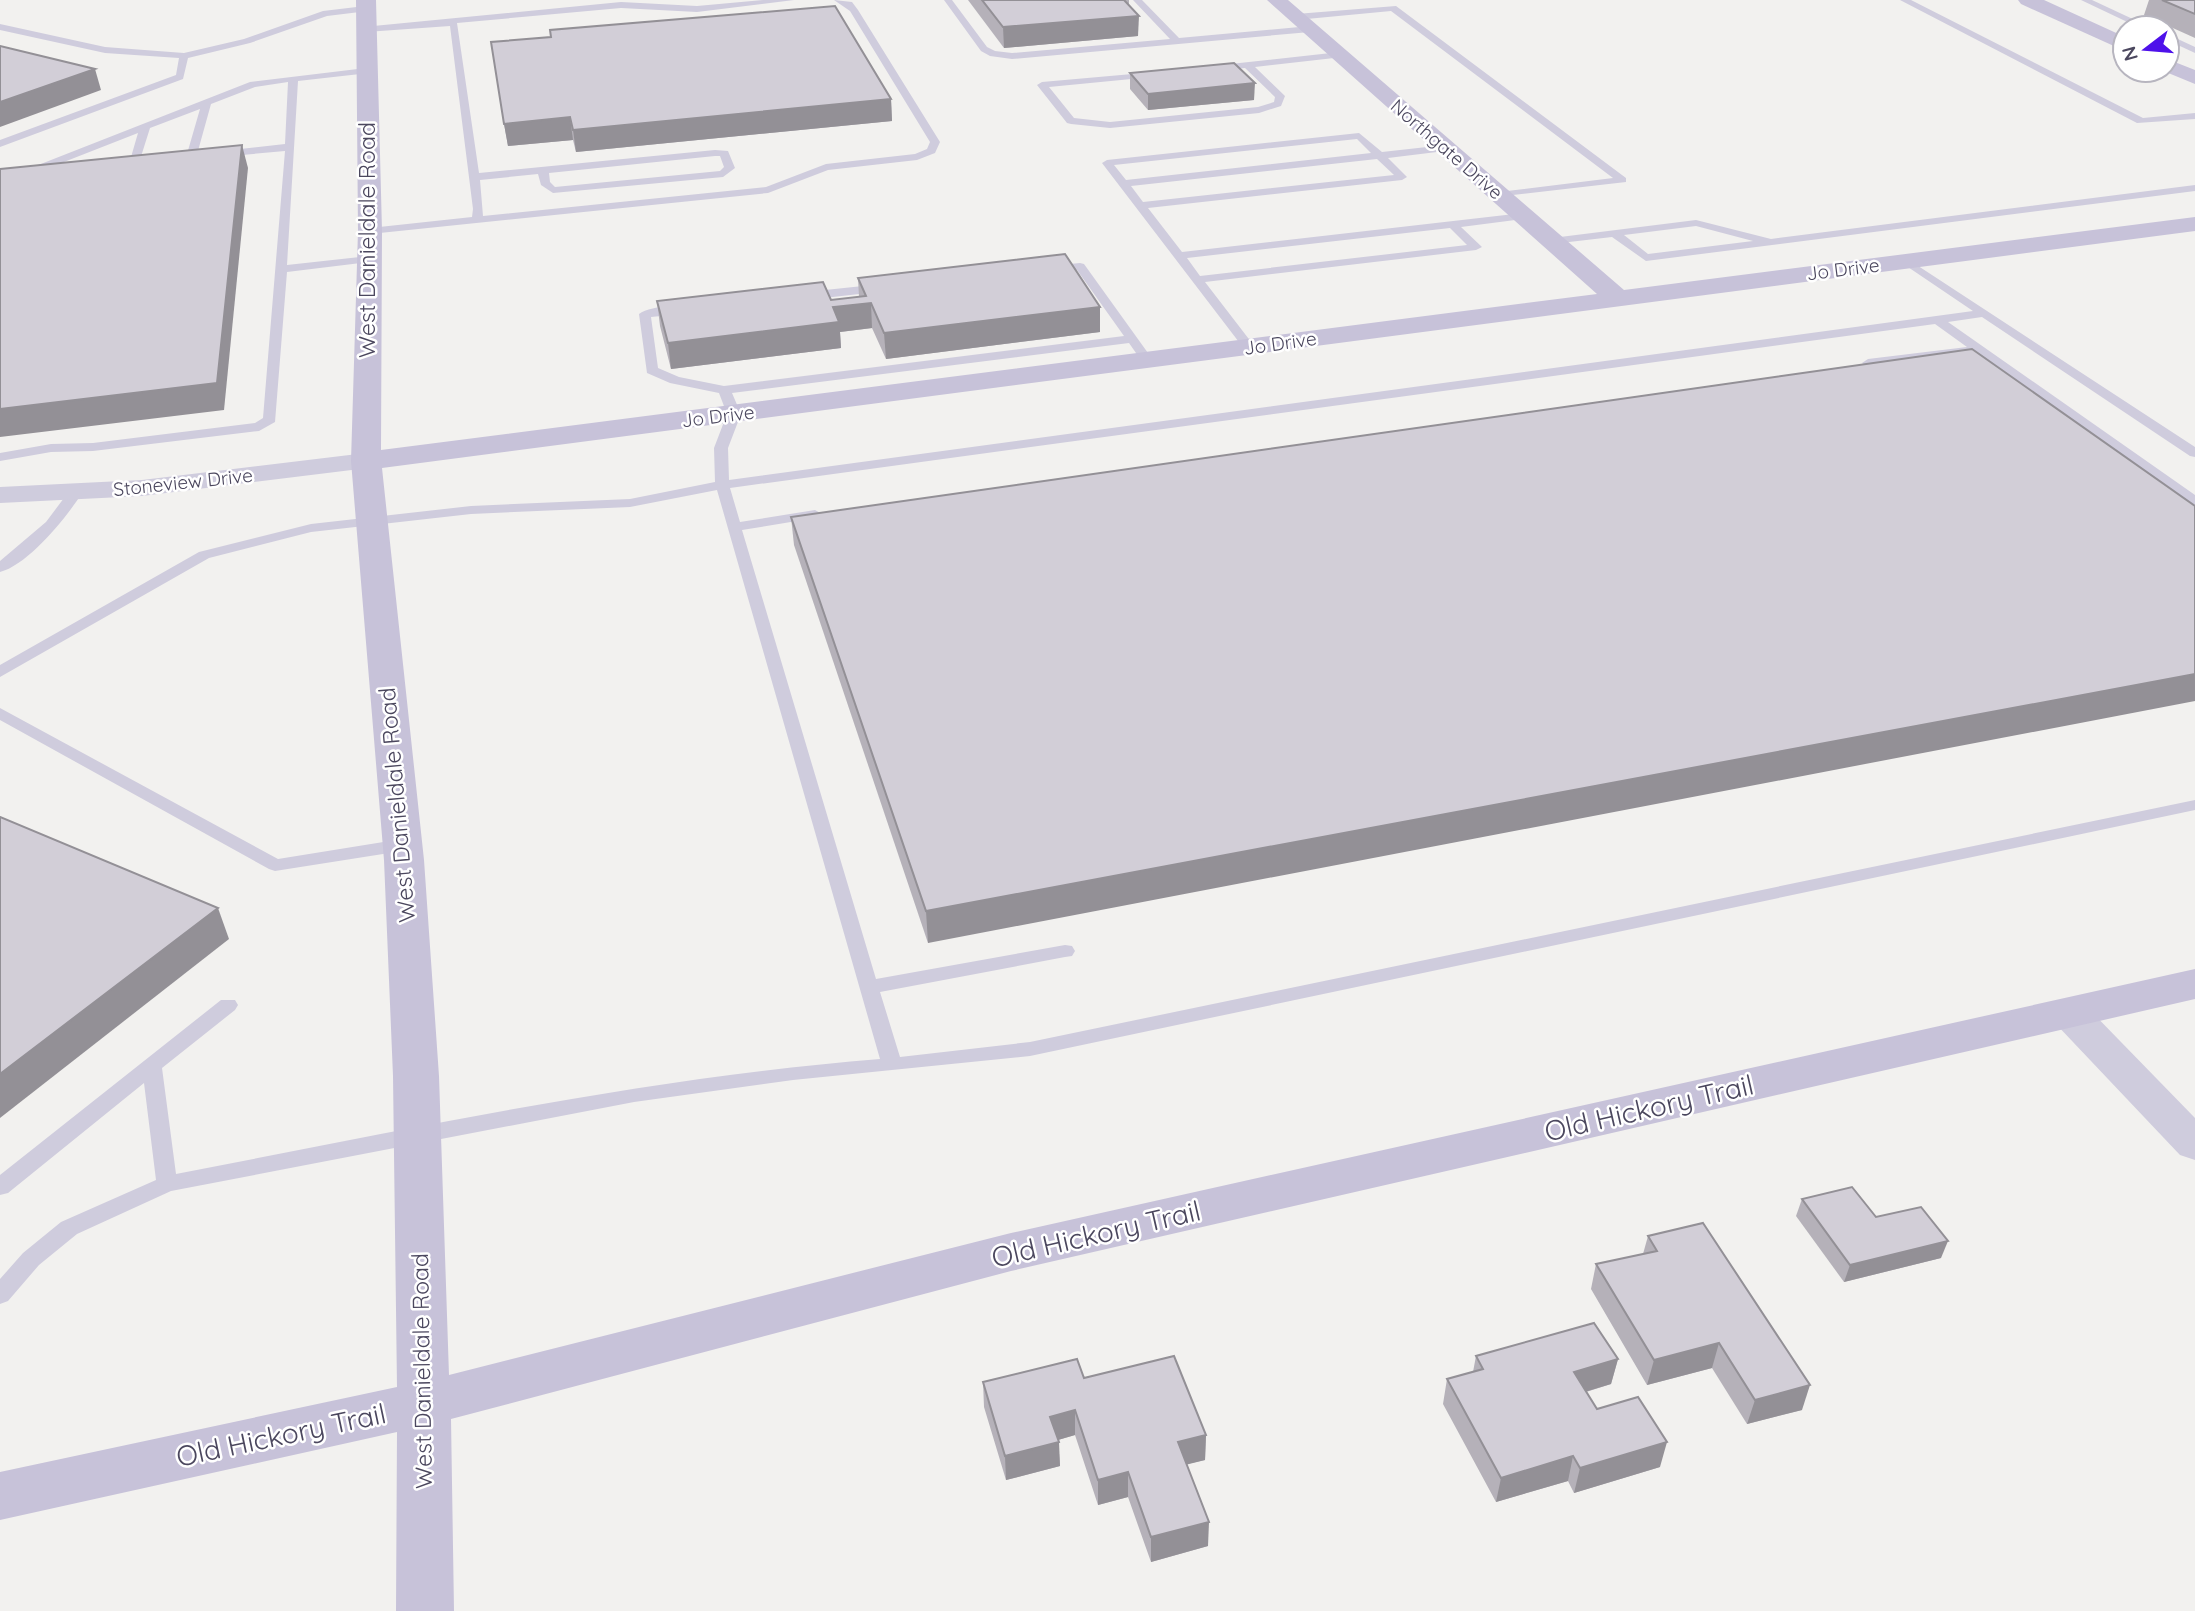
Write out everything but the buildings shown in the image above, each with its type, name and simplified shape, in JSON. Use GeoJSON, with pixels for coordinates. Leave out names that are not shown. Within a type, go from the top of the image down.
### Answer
{"type":"FeatureCollection","features":[{"type":"Feature","properties":{"kind":"street","name":"Northgate Drive"},"geometry":{"type":"LineString","coordinates":[[1277,0],[1617,298]]}},
{"type":"Feature","properties":{"kind":"street"},"geometry":{"type":"LineString","coordinates":[[2028,0],[2111,39]]}},
{"type":"Feature","properties":{"kind":"street","name":"West Danieldale Road"},"geometry":{"type":"LineString","coordinates":[[366,13],[370,231],[366,461],[402,845],[417,1137],[424,1404],[425,1611]]}},
{"type":"Feature","properties":{"kind":"street","name":"Jo Drive"},"geometry":{"type":"LineString","coordinates":[[366,461],[729,402],[882,382],[1139,349],[1249,347],[2195,224]]}},
{"type":"Feature","properties":{"kind":"street","name":"Stoneview Drive"},"geometry":{"type":"LineString","coordinates":[[0,495],[142,488],[366,461]]}},
{"type":"Feature","properties":{"kind":"street","name":"Old Hickory Trail"},"geometry":{"type":"LineString","coordinates":[[0,1496],[424,1404],[1011,1252],[2195,984]]}},
{"type":"Feature","properties":{"kind":"street"},"geometry":{"type":"LineString","coordinates":[[2069,1013],[2195,1144]]}},
{"type":"Feature","properties":{"kind":"lane"},"geometry":{"type":"LineString","coordinates":[[0,27],[105,50],[184,56],[247,41],[326,13],[366,13],[450,20],[621,5],[697,9],[790,0]]}},
{"type":"Feature","properties":{"kind":"lane"},"geometry":{"type":"LineString","coordinates":[[370,231],[768,190],[826,167],[917,157],[931,151],[935,142],[855,10],[849,4],[838,0]]}},
{"type":"Feature","properties":{"kind":"lane"},"geometry":{"type":"LineString","coordinates":[[948,0],[984,49],[993,54],[1012,56],[1177,41],[1393,8],[1622,180],[1499,195]]}},
{"type":"Feature","properties":{"kind":"lane"},"geometry":{"type":"LineString","coordinates":[[1137,0],[1177,41]]}},
{"type":"Feature","properties":{"kind":"lane"},"geometry":{"type":"LineString","coordinates":[[1904,0],[2141,121],[2195,116]]}},
{"type":"Feature","properties":{"kind":"lane"},"geometry":{"type":"LineString","coordinates":[[2085,0],[2116,14]]}},
{"type":"Feature","properties":{"kind":"lane"},"geometry":{"type":"LineString","coordinates":[[450,20],[454,25],[477,220]]}},
{"type":"Feature","properties":{"kind":"lane"},"geometry":{"type":"LineString","coordinates":[[1206,69],[1340,55]]}},
{"type":"Feature","properties":{"kind":"lane"},"geometry":{"type":"LineString","coordinates":[[0,144],[180,77],[184,56]]}},
{"type":"Feature","properties":{"kind":"lane"},"geometry":{"type":"LineString","coordinates":[[1165,73],[1042,85],[1071,121],[1110,125],[1259,110],[1278,104],[1280,96],[1247,65]]}},
{"type":"Feature","properties":{"kind":"lane"},"geometry":{"type":"LineString","coordinates":[[0,184],[253,84],[366,71]]}},
{"type":"Feature","properties":{"kind":"lane"},"geometry":{"type":"LineString","coordinates":[[0,457],[51,448],[93,447],[259,426],[270,419],[293,79]]}},
{"type":"Feature","properties":{"kind":"lane"},"geometry":{"type":"LineString","coordinates":[[168,161],[192,156],[206,103]]}},
{"type":"Feature","properties":{"kind":"lane"},"geometry":{"type":"LineString","coordinates":[[121,166],[140,164],[145,127]]}},
{"type":"Feature","properties":{"kind":"lane"},"geometry":{"type":"LineString","coordinates":[[1140,206],[1402,177],[1359,136],[1107,163],[1177,256],[1249,347]]}},
{"type":"Feature","properties":{"kind":"lane"},"geometry":{"type":"LineString","coordinates":[[232,153],[290,147]]}},
{"type":"Feature","properties":{"kind":"lane"},"geometry":{"type":"LineString","coordinates":[[1123,184],[1446,148]]}},
{"type":"Feature","properties":{"kind":"lane"},"geometry":{"type":"LineString","coordinates":[[474,177],[715,152],[724,153],[730,169],[723,174],[553,190],[545,183],[542,170]]}},
{"type":"Feature","properties":{"kind":"lane"},"geometry":{"type":"LineString","coordinates":[[18,177],[69,171]]}},
{"type":"Feature","properties":{"kind":"lane"},"geometry":{"type":"LineString","coordinates":[[1614,233],[1646,258],[2195,188]]}},
{"type":"Feature","properties":{"kind":"lane"},"geometry":{"type":"LineString","coordinates":[[1177,256],[1523,216]]}},
{"type":"Feature","properties":{"kind":"lane"},"geometry":{"type":"LineString","coordinates":[[1552,241],[1696,223],[1770,242]]}},
{"type":"Feature","properties":{"kind":"lane"},"geometry":{"type":"LineString","coordinates":[[1196,280],[1476,247],[1452,224]]}},
{"type":"Feature","properties":{"kind":"lane"},"geometry":{"type":"LineString","coordinates":[[281,269],[369,259]]}},
{"type":"Feature","properties":{"kind":"lane"},"geometry":{"type":"LineString","coordinates":[[1906,261],[2195,453]]}},
{"type":"Feature","properties":{"kind":"lane"},"geometry":{"type":"LineString","coordinates":[[1040,270],[1080,266],[1139,349]]}},
{"type":"Feature","properties":{"kind":"lane"},"geometry":{"type":"LineString","coordinates":[[795,297],[890,287]]}},
{"type":"Feature","properties":{"kind":"lane"},"geometry":{"type":"LineString","coordinates":[[700,308],[645,314],[652,370],[729,402],[720,448],[722,485],[892,1065]]}},
{"type":"Feature","properties":{"kind":"lane"},"geometry":{"type":"LineString","coordinates":[[0,672],[204,555],[312,528],[471,510],[630,503],[722,485],[1984,313]]}},
{"type":"Feature","properties":{"kind":"lane"},"geometry":{"type":"LineString","coordinates":[[1937,320],[2195,502]]}},
{"type":"Feature","properties":{"kind":"lane"},"geometry":{"type":"LineString","coordinates":[[1868,363],[1977,349]]}},
{"type":"Feature","properties":{"kind":"lane"},"geometry":{"type":"LineString","coordinates":[[0,568],[33,545],[60,518],[75,493]]}},
{"type":"Feature","properties":{"kind":"lane"},"geometry":{"type":"LineString","coordinates":[[734,527],[836,511]]}},
{"type":"Feature","properties":{"kind":"lane"},"geometry":{"type":"LineString","coordinates":[[0,713],[275,865],[402,845]]}},
{"type":"Feature","properties":{"kind":"lane"},"geometry":{"type":"LineString","coordinates":[[0,1295],[32,1259],[69,1228],[167,1184],[634,1094],[793,1073],[1030,1049],[2195,805]]}},
{"type":"Feature","properties":{"kind":"lane"},"geometry":{"type":"LineString","coordinates":[[869,987],[1065,951]]}},
{"type":"Feature","properties":{"kind":"lane"},"geometry":{"type":"LineString","coordinates":[[0,1187],[228,1005]]}},
{"type":"Feature","properties":{"kind":"lane"},"geometry":{"type":"LineString","coordinates":[[152,1068],[167,1184]]}}]}
